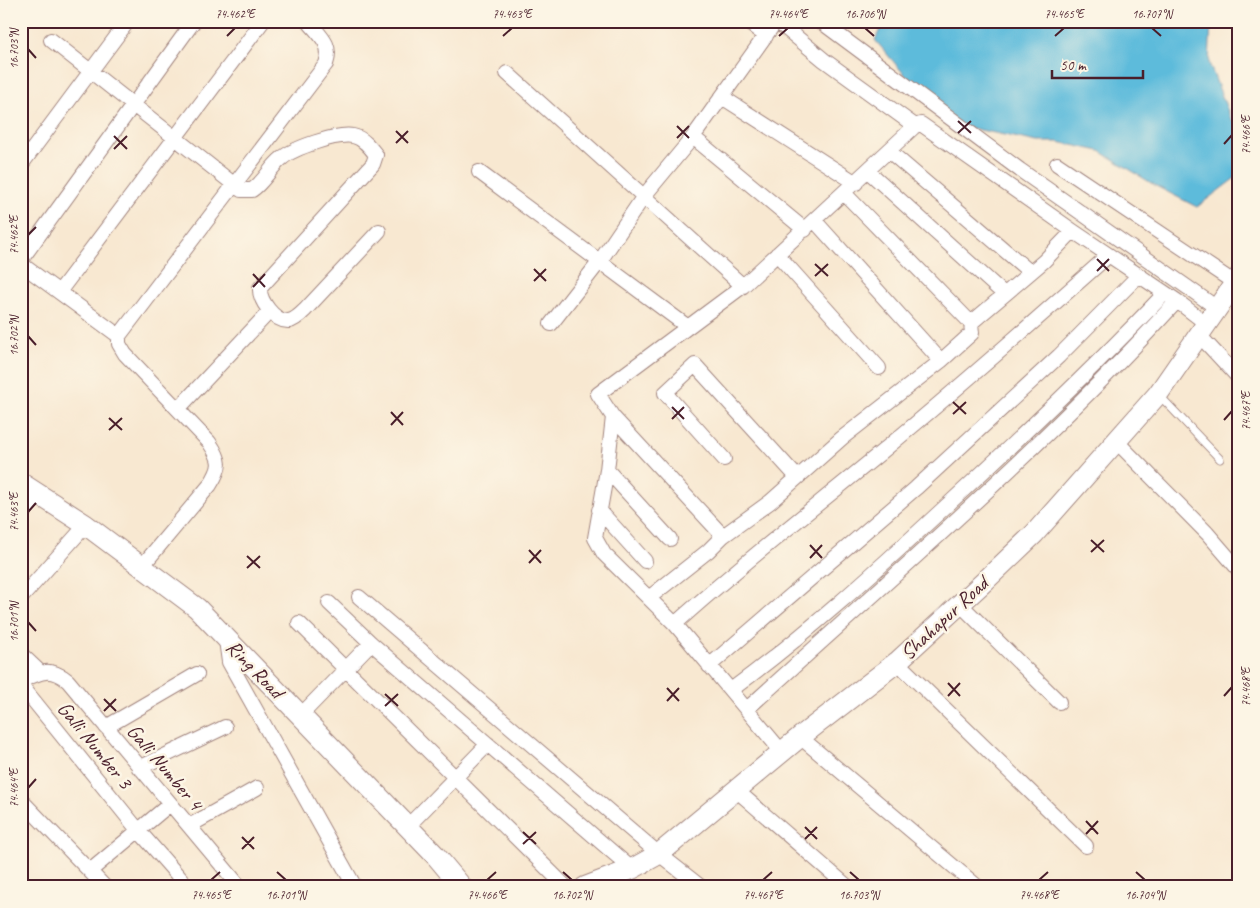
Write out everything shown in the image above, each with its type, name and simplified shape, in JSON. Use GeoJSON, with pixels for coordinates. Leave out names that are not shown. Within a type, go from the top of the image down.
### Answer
{"type":"FeatureCollection","features":[{"type":"Feature","properties":{"kind":"main road","name":"Shahapur Road"},"geometry":{"type":"LineString","coordinates":[[585,887],[632,869],[659,854],[800,737],[897,662],[960,604],[1034,534],[1158,394],[1237,280]]}},
{"type":"Feature","properties":{"kind":"main road","name":"Ring Road"},"geometry":{"type":"LineString","coordinates":[[21,483],[143,565],[196,608],[407,827],[462,887]]}},
{"type":"Feature","properties":{"kind":"street"},"geometry":{"type":"LineString","coordinates":[[21,165],[128,21]]}},
{"type":"Feature","properties":{"kind":"street"},"geometry":{"type":"LineString","coordinates":[[21,260],[135,106],[194,21]]}},
{"type":"Feature","properties":{"kind":"street"},"geometry":{"type":"LineString","coordinates":[[59,292],[263,21]]}},
{"type":"Feature","properties":{"kind":"street"},"geometry":{"type":"LineString","coordinates":[[746,21],[766,36]]}},
{"type":"Feature","properties":{"kind":"street"},"geometry":{"type":"LineString","coordinates":[[551,324],[600,261],[644,196],[693,137],[776,21],[824,60],[915,126]]}},
{"type":"Feature","properties":{"kind":"street"},"geometry":{"type":"LineString","coordinates":[[820,21],[1020,170],[1208,322],[1239,378]]}},
{"type":"Feature","properties":{"kind":"street"},"geometry":{"type":"LineString","coordinates":[[143,565],[210,485],[218,473],[218,455],[209,442],[125,354],[119,344],[119,336],[326,64],[329,54],[327,44],[311,23]]}},
{"type":"Feature","properties":{"kind":"street"},"geometry":{"type":"LineString","coordinates":[[51,40],[176,136],[241,190],[252,190],[280,159],[290,152],[311,143],[346,136],[363,140],[376,155],[374,164],[264,282],[260,294],[270,311],[288,321],[297,317],[379,231]]}},
{"type":"Feature","properties":{"kind":"street"},"geometry":{"type":"LineString","coordinates":[[507,73],[743,286]]}},
{"type":"Feature","properties":{"kind":"street"},"geometry":{"type":"LineString","coordinates":[[722,97],[856,183]]}},
{"type":"Feature","properties":{"kind":"street"},"geometry":{"type":"LineString","coordinates":[[722,536],[614,418],[598,394],[743,286],[856,183],[915,126],[921,124],[927,127],[1073,231],[1208,322]]}},
{"type":"Feature","properties":{"kind":"street"},"geometry":{"type":"LineString","coordinates":[[693,137],[809,225],[941,361]]}},
{"type":"Feature","properties":{"kind":"street"},"geometry":{"type":"LineString","coordinates":[[889,150],[1030,272]]}},
{"type":"Feature","properties":{"kind":"street"},"geometry":{"type":"LineString","coordinates":[[1057,164],[1237,280]]}},
{"type":"Feature","properties":{"kind":"street"},"geometry":{"type":"LineString","coordinates":[[868,171],[1004,294]]}},
{"type":"Feature","properties":{"kind":"street"},"geometry":{"type":"LineString","coordinates":[[479,172],[688,327]]}},
{"type":"Feature","properties":{"kind":"street"},"geometry":{"type":"LineString","coordinates":[[650,598],[708,551],[722,536],[770,502],[842,438],[941,361],[968,337],[973,328],[971,323],[844,193]]}},
{"type":"Feature","properties":{"kind":"street"},"geometry":{"type":"LineString","coordinates":[[971,323],[1030,272],[1073,231]]}},
{"type":"Feature","properties":{"kind":"street"},"geometry":{"type":"LineString","coordinates":[[777,254],[880,368]]}},
{"type":"Feature","properties":{"kind":"street"},"geometry":{"type":"LineString","coordinates":[[675,624],[726,577],[775,541],[898,438],[1109,255]]}},
{"type":"Feature","properties":{"kind":"street"},"geometry":{"type":"LineString","coordinates":[[21,264],[119,336]]}},
{"type":"Feature","properties":{"kind":"street"},"geometry":{"type":"LineString","coordinates":[[709,666],[916,488],[1059,356],[1138,276]]}},
{"type":"Feature","properties":{"kind":"street"},"geometry":{"type":"LineString","coordinates":[[730,690],[801,636],[893,556],[1171,297]]}},
{"type":"Feature","properties":{"kind":"street"},"geometry":{"type":"LineString","coordinates":[[747,709],[1059,424],[1114,370],[1171,297]]}},
{"type":"Feature","properties":{"kind":"street"},"geometry":{"type":"LineString","coordinates":[[178,409],[270,311]]}},
{"type":"Feature","properties":{"kind":"street"},"geometry":{"type":"LineString","coordinates":[[724,459],[665,393],[695,366],[797,478]]}},
{"type":"Feature","properties":{"kind":"street"},"geometry":{"type":"LineString","coordinates":[[614,418],[608,470],[595,538],[604,554],[675,624],[782,752]]}},
{"type":"Feature","properties":{"kind":"street"},"geometry":{"type":"LineString","coordinates":[[1116,441],[1207,533],[1239,570]]}},
{"type":"Feature","properties":{"kind":"street"},"geometry":{"type":"LineString","coordinates":[[608,470],[670,539]]}},
{"type":"Feature","properties":{"kind":"street"},"geometry":{"type":"LineString","coordinates":[[21,515],[38,495]]}},
{"type":"Feature","properties":{"kind":"street"},"geometry":{"type":"LineString","coordinates":[[599,510],[645,561]]}},
{"type":"Feature","properties":{"kind":"street"},"geometry":{"type":"LineString","coordinates":[[21,598],[86,525]]}},
{"type":"Feature","properties":{"kind":"street"},"geometry":{"type":"LineString","coordinates":[[359,596],[659,854],[701,887]]}},
{"type":"Feature","properties":{"kind":"street"},"geometry":{"type":"LineString","coordinates":[[329,602],[371,643],[632,869]]}},
{"type":"Feature","properties":{"kind":"street"},"geometry":{"type":"LineString","coordinates":[[960,604],[1059,702]]}},
{"type":"Feature","properties":{"kind":"street"},"geometry":{"type":"LineString","coordinates":[[299,623],[454,779],[566,887]]}},
{"type":"Feature","properties":{"kind":"street"},"geometry":{"type":"LineString","coordinates":[[226,640],[229,662],[355,887]]}},
{"type":"Feature","properties":{"kind":"street"},"geometry":{"type":"LineString","coordinates":[[300,716],[371,643]]}},
{"type":"Feature","properties":{"kind":"street"},"geometry":{"type":"LineString","coordinates":[[21,654],[40,672],[21,681]]}},
{"type":"Feature","properties":{"kind":"street"},"geometry":{"type":"LineString","coordinates":[[897,662],[1086,846]]}},
{"type":"Feature","properties":{"kind":"street","name":"Galli Number 4"},"geometry":{"type":"LineString","coordinates":[[40,672],[59,673],[68,681],[240,887]]}},
{"type":"Feature","properties":{"kind":"street"},"geometry":{"type":"LineString","coordinates":[[106,727],[197,674]]}},
{"type":"Feature","properties":{"kind":"street","name":"Galli Number 3"},"geometry":{"type":"LineString","coordinates":[[21,686],[138,830],[188,887]]}},
{"type":"Feature","properties":{"kind":"street"},"geometry":{"type":"LineString","coordinates":[[139,768],[225,727]]}},
{"type":"Feature","properties":{"kind":"street"},"geometry":{"type":"LineString","coordinates":[[800,737],[978,887]]}},
{"type":"Feature","properties":{"kind":"street"},"geometry":{"type":"LineString","coordinates":[[407,827],[488,744]]}},
{"type":"Feature","properties":{"kind":"street"},"geometry":{"type":"LineString","coordinates":[[189,826],[257,788]]}},
{"type":"Feature","properties":{"kind":"street"},"geometry":{"type":"LineString","coordinates":[[736,790],[848,887]]}},
{"type":"Feature","properties":{"kind":"street"},"geometry":{"type":"LineString","coordinates":[[21,800],[105,887]]}},
{"type":"Feature","properties":{"kind":"street"},"geometry":{"type":"LineString","coordinates":[[90,872],[170,804]]}},
{"type":"Feature","properties":{"kind":"street"},"geometry":{"type":"LineString","coordinates":[[21,881],[27,887]]}},
{"type":"Feature","properties":{"kind":"lane"},"geometry":{"type":"LineString","coordinates":[[1158,394],[1220,459]]}},
{"type":"Feature","properties":{"kind":"water"},"geometry":{"type":"Polygon","coordinates":[[[884,21],[1211,21],[1209,63],[1231,119],[1239,125],[1239,175],[1197,207],[1156,186],[1100,151],[1058,142],[1038,142],[961,126],[917,89],[875,40],[884,21]]]}}]}
